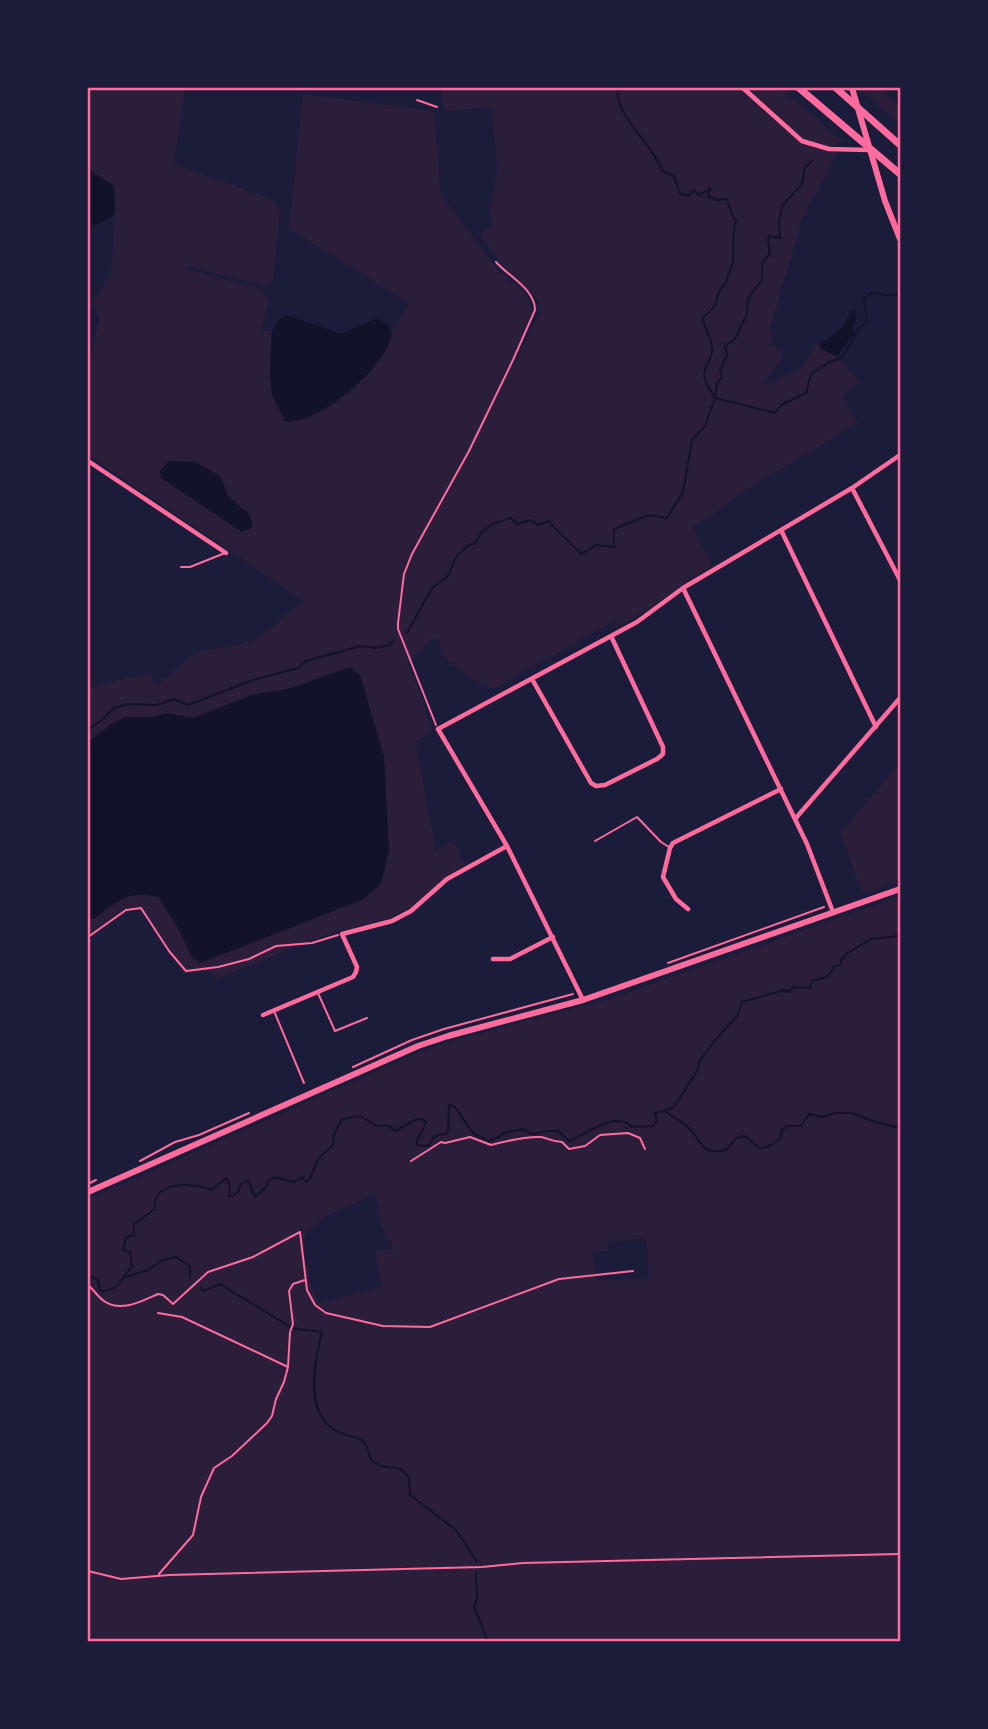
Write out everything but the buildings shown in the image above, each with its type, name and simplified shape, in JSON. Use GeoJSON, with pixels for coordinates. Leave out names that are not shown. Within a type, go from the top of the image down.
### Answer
{"type":"FeatureCollection","features":[{"type":"Feature","properties":{"kind":"highway"},"geometry":{"type":"LineString","coordinates":[[799,88],[899,173]]}},
{"type":"Feature","properties":{"kind":"highway"},"geometry":{"type":"LineString","coordinates":[[836,88],[901,145]]}},
{"type":"Feature","properties":{"kind":"main road"},"geometry":{"type":"LineString","coordinates":[[852,88],[885,201],[901,240]]}},
{"type":"Feature","properties":{"kind":"main road"},"geometry":{"type":"LineString","coordinates":[[88,1192],[418,1046],[582,997],[831,909],[901,889]]}},
{"type":"Feature","properties":{"kind":"street"},"geometry":{"type":"LineString","coordinates":[[743,88],[802,141],[829,149],[869,150]]}},
{"type":"Feature","properties":{"kind":"street"},"geometry":{"type":"LineString","coordinates":[[582,997],[507,846],[438,729],[637,622],[683,588],[852,488],[901,455]]}},
{"type":"Feature","properties":{"kind":"street"},"geometry":{"type":"LineString","coordinates":[[88,460],[226,553]]}},
{"type":"Feature","properties":{"kind":"street"},"geometry":{"type":"LineString","coordinates":[[852,488],[901,580]]}},
{"type":"Feature","properties":{"kind":"street"},"geometry":{"type":"LineString","coordinates":[[781,530],[876,727]]}},
{"type":"Feature","properties":{"kind":"street"},"geometry":{"type":"LineString","coordinates":[[683,588],[807,844],[831,909]]}},
{"type":"Feature","properties":{"kind":"street"},"geometry":{"type":"LineString","coordinates":[[532,679],[591,783],[596,786],[604,785],[657,759],[663,754],[663,747],[611,636]]}},
{"type":"Feature","properties":{"kind":"street"},"geometry":{"type":"LineString","coordinates":[[795,820],[901,698]]}},
{"type":"Feature","properties":{"kind":"street"},"geometry":{"type":"LineString","coordinates":[[688,909],[676,899],[663,877],[673,843],[781,789]]}},
{"type":"Feature","properties":{"kind":"street"},"geometry":{"type":"LineString","coordinates":[[263,1015],[353,977],[357,967],[342,934],[392,921],[411,911],[447,878],[507,846]]}},
{"type":"Feature","properties":{"kind":"street"},"geometry":{"type":"LineString","coordinates":[[493,959],[510,959],[553,937]]}},
{"type":"Feature","properties":{"kind":"lane"},"geometry":{"type":"LineString","coordinates":[[417,100],[437,107]]}},
{"type":"Feature","properties":{"kind":"lane"},"geometry":{"type":"LineString","coordinates":[[181,567],[190,568],[226,553]]}},
{"type":"Feature","properties":{"kind":"lane"},"geometry":{"type":"LineString","coordinates":[[595,841],[638,817],[670,848]]}},
{"type":"Feature","properties":{"kind":"lane"},"geometry":{"type":"LineString","coordinates":[[318,992],[335,1031],[367,1018]]}},
{"type":"Feature","properties":{"kind":"lane"},"geometry":{"type":"LineString","coordinates":[[273,1010],[304,1083]]}},
{"type":"Feature","properties":{"kind":"path"},"geometry":{"type":"LineString","coordinates":[[438,729],[398,629],[404,574],[412,554],[469,451],[535,310],[531,295],[496,262]]}},
{"type":"Feature","properties":{"kind":"path"},"geometry":{"type":"LineString","coordinates":[[88,937],[126,910],[141,908],[169,951],[186,971],[249,960],[275,946],[312,943],[342,934]]}},
{"type":"Feature","properties":{"kind":"path"},"geometry":{"type":"LineString","coordinates":[[660,966],[831,909]]}},
{"type":"Feature","properties":{"kind":"path"},"geometry":{"type":"LineString","coordinates":[[352,1067],[444,1028],[567,995],[582,997]]}},
{"type":"Feature","properties":{"kind":"path"},"geometry":{"type":"LineString","coordinates":[[139,1162],[175,1142],[199,1135],[257,1110]]}},
{"type":"Feature","properties":{"kind":"path"},"geometry":{"type":"LineString","coordinates":[[411,1161],[441,1142],[470,1137],[491,1145],[501,1141],[544,1138],[552,1143],[562,1142],[569,1149],[585,1146],[600,1135],[628,1133],[640,1138],[645,1149]]}},
{"type":"Feature","properties":{"kind":"path"},"geometry":{"type":"LineString","coordinates":[[88,1184],[98,1180]]}},
{"type":"Feature","properties":{"kind":"path"},"geometry":{"type":"LineString","coordinates":[[88,1285],[107,1303],[115,1306],[130,1306],[158,1294],[173,1304],[208,1272],[253,1257],[300,1232],[307,1290],[316,1306],[327,1313],[383,1326],[430,1327],[559,1279],[633,1270]]}},
{"type":"Feature","properties":{"kind":"path"},"geometry":{"type":"LineString","coordinates":[[157,1576],[193,1535],[201,1497],[214,1468],[232,1456],[272,1416],[288,1367],[293,1324],[289,1291],[293,1284],[306,1280]]}},
{"type":"Feature","properties":{"kind":"path"},"geometry":{"type":"LineString","coordinates":[[158,1313],[172,1314],[191,1321],[288,1367]]}},
{"type":"Feature","properties":{"kind":"path"},"geometry":{"type":"LineString","coordinates":[[88,1571],[121,1579],[482,1567],[523,1563],[901,1554]]}},
{"type":"Feature","properties":{"kind":"shaded area"},"geometry":{"type":"Polygon","coordinates":[[[88,88],[185,88],[174,164],[274,200],[280,210],[273,281],[266,286],[187,266],[185,269],[263,291],[269,301],[261,331],[272,331],[272,395],[370,373],[409,303],[289,229],[303,94],[434,111],[440,189],[445,200],[499,271],[527,295],[532,311],[510,365],[513,367],[540,312],[537,299],[506,270],[480,235],[492,226],[490,211],[497,173],[492,107],[444,111],[441,88],[780,88],[843,141],[835,144],[840,148],[803,217],[770,328],[773,344],[784,355],[763,384],[775,382],[804,365],[817,341],[821,349],[836,356],[860,381],[842,398],[858,423],[751,487],[693,528],[712,566],[616,628],[616,620],[494,689],[459,670],[445,656],[438,639],[430,639],[424,648],[407,662],[422,697],[431,732],[415,742],[436,850],[453,841],[465,865],[444,878],[411,907],[391,918],[312,940],[215,980],[211,971],[185,974],[140,909],[129,911],[88,939],[88,697],[92,686],[150,673],[153,683],[159,684],[196,652],[237,645],[258,638],[303,601],[88,455],[88,370],[99,319],[93,302],[111,273],[115,214],[114,186],[88,169],[88,88]],[[169,461],[250,515],[228,496],[220,476],[195,462],[169,461]]]}},
{"type":"Feature","properties":{"kind":"shaded area"},"geometry":{"type":"Polygon","coordinates":[[[858,88],[882,88],[900,108],[900,124],[858,88]]]}},
{"type":"Feature","properties":{"kind":"shaded area"},"geometry":{"type":"Polygon","coordinates":[[[88,169],[114,186],[115,214],[88,230],[88,169]]]}},
{"type":"Feature","properties":{"kind":"shaded area"},"geometry":{"type":"Polygon","coordinates":[[[854,310],[857,317],[854,333],[839,354],[836,356],[821,349],[819,345],[843,327],[854,310]]]}},
{"type":"Feature","properties":{"kind":"shaded area"},"geometry":{"type":"Polygon","coordinates":[[[287,315],[341,334],[378,318],[389,325],[391,336],[377,364],[348,393],[314,415],[285,421],[272,395],[270,372],[272,331],[278,320],[287,315]]]}},
{"type":"Feature","properties":{"kind":"shaded area"},"geometry":{"type":"Polygon","coordinates":[[[169,461],[195,462],[220,476],[228,496],[250,515],[253,527],[242,532],[161,478],[160,471],[169,461]]]}},
{"type":"Feature","properties":{"kind":"shaded area"},"geometry":{"type":"Polygon","coordinates":[[[350,667],[360,675],[384,756],[389,851],[381,884],[362,900],[200,963],[191,956],[177,926],[158,897],[130,896],[94,919],[88,918],[88,742],[111,724],[126,717],[151,717],[167,713],[193,718],[251,695],[288,689],[350,667]]]}},
{"type":"Feature","properties":{"kind":"shaded area"},"geometry":{"type":"Polygon","coordinates":[[[900,763],[900,881],[863,894],[840,833],[900,763]]]}},
{"type":"Feature","properties":{"kind":"shaded area"},"geometry":{"type":"Polygon","coordinates":[[[900,896],[900,1641],[88,1641],[88,1199],[415,1054],[445,1043],[612,998],[900,896]],[[375,1194],[318,1220],[319,1223],[306,1234],[306,1259],[319,1303],[382,1287],[375,1251],[394,1249],[383,1230],[375,1194]],[[646,1238],[608,1242],[608,1251],[592,1252],[597,1280],[649,1279],[646,1238]]]}},
{"type":"Feature","properties":{"kind":"waterway"},"geometry":{"type":"LineString","coordinates":[[618,88],[618,98],[628,119],[658,161],[662,171],[674,176],[680,194],[689,196],[694,190],[699,195],[710,188],[708,196],[716,200],[727,199],[736,220],[732,267],[726,283],[718,293],[716,305],[703,318],[712,346],[704,376],[715,398],[775,413],[781,405],[806,393],[811,374],[829,362],[842,358],[859,328],[867,322],[864,300],[871,292],[900,295]]}},
{"type":"Feature","properties":{"kind":"waterway"},"geometry":{"type":"LineString","coordinates":[[407,633],[432,588],[448,576],[456,557],[469,545],[476,543],[481,533],[495,523],[511,518],[517,524],[531,520],[538,525],[549,521],[581,554],[596,545],[614,547],[614,529],[649,515],[667,518],[683,492],[692,440],[705,426],[715,398],[717,383],[722,377],[720,371],[727,355],[725,346],[735,339],[747,314],[748,299],[762,279],[762,263],[770,254],[769,236],[780,238],[782,206],[802,184],[805,167],[812,161]]}},
{"type":"Feature","properties":{"kind":"waterway"},"geometry":{"type":"LineString","coordinates":[[88,730],[114,708],[128,704],[157,705],[174,699],[188,705],[253,680],[298,668],[306,661],[361,646],[376,648],[390,645],[394,640]]}},
{"type":"Feature","properties":{"kind":"waterway"},"geometry":{"type":"LineString","coordinates":[[664,1111],[674,1107],[697,1071],[700,1060],[737,1016],[742,1002],[784,990],[788,992],[794,987],[810,988],[812,981],[827,977],[834,967],[841,964],[846,954],[871,939],[900,936]]}},
{"type":"Feature","properties":{"kind":"waterway"},"geometry":{"type":"LineString","coordinates":[[88,1275],[98,1280],[100,1291],[113,1289],[120,1283],[132,1267],[130,1252],[123,1250],[126,1237],[134,1235],[134,1224],[155,1209],[155,1200],[159,1193],[166,1189],[185,1185],[211,1190],[227,1178],[229,1196],[238,1193],[240,1185],[248,1180],[255,1197],[274,1177],[294,1182],[303,1177],[306,1182],[310,1179],[318,1159],[333,1145],[334,1135],[342,1119],[360,1116],[377,1126],[389,1126],[395,1131],[417,1119],[424,1120],[426,1123],[417,1145],[428,1146],[435,1136],[448,1133],[449,1105],[455,1107],[473,1133],[489,1141],[501,1134],[522,1129],[533,1134],[558,1131],[569,1141],[609,1122],[625,1122],[632,1127],[653,1126],[657,1121],[655,1113],[664,1111],[686,1125],[703,1146],[711,1151],[726,1150],[736,1138],[745,1136],[759,1148],[768,1147],[780,1139],[782,1130],[787,1126],[801,1126],[809,1114],[822,1117],[834,1113],[852,1113],[900,1128]]}},
{"type":"Feature","properties":{"kind":"waterway"},"geometry":{"type":"LineString","coordinates":[[126,1277],[148,1270],[162,1260],[176,1257],[190,1266],[190,1278]]}},
{"type":"Feature","properties":{"kind":"waterway"},"geometry":{"type":"LineString","coordinates":[[201,1287],[204,1291],[220,1284],[292,1328],[322,1332],[314,1384],[318,1410],[324,1420],[340,1433],[361,1439],[371,1460],[381,1466],[401,1469],[409,1478],[410,1495],[456,1530],[477,1562]]}},
{"type":"Feature","properties":{"kind":"waterway"},"geometry":{"type":"LineString","coordinates":[[476,1572],[477,1599],[474,1606],[486,1642]]}}]}
